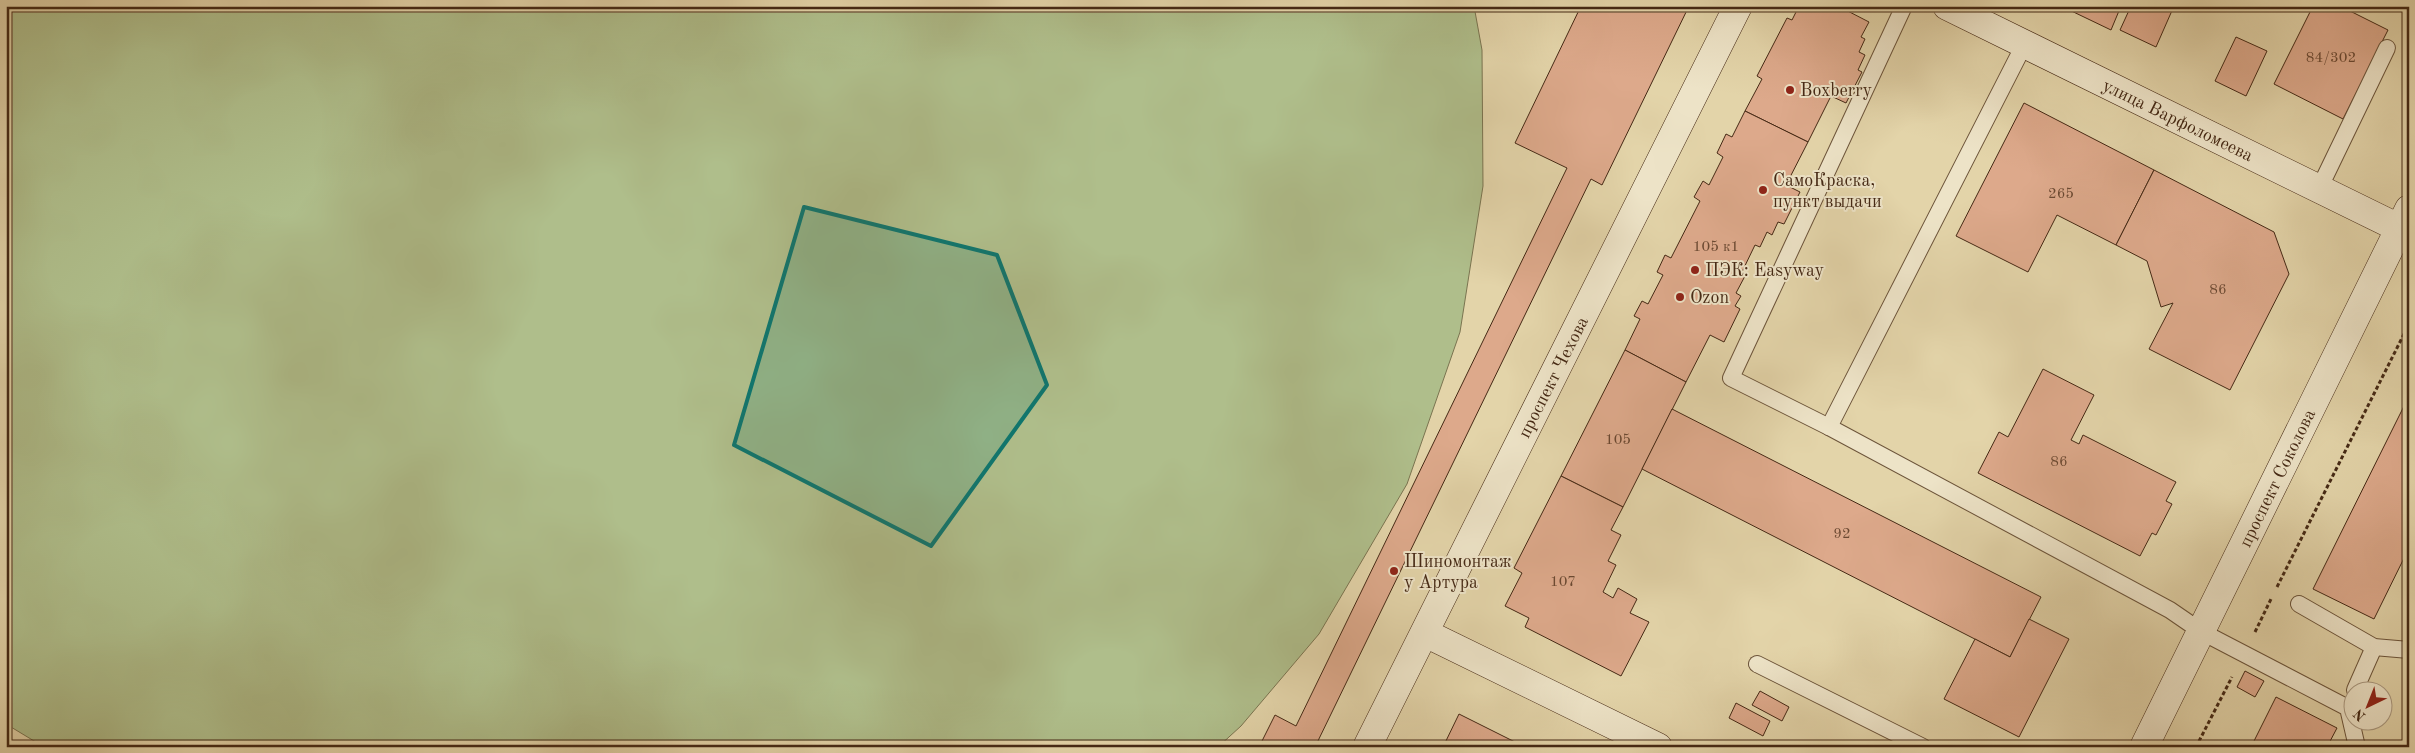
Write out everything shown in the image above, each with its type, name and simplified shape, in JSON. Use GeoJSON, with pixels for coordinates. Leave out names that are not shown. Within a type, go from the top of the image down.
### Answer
{"type":"FeatureCollection","features":[{"type":"Feature","properties":{"kind":"main road","name":"проспект Чехова"},"geometry":{"type":"LineString","coordinates":[[1367,747],[1738,6]]}},
{"type":"Feature","properties":{"kind":"main road","name":"улица Варфоломеева"},"geometry":{"type":"LineString","coordinates":[[1951,7],[2024,45],[2319,189],[2406,223]]}},
{"type":"Feature","properties":{"kind":"main road","name":"проспект Соколова"},"geometry":{"type":"LineString","coordinates":[[2144,747],[2406,223]]}},
{"type":"Feature","properties":{"kind":"main road"},"geometry":{"type":"LineString","coordinates":[[1424,633],[1658,747]]}},
{"type":"Feature","properties":{"kind":"lane"},"geometry":{"type":"LineString","coordinates":[[1904,6],[1731,378],[1829,427],[2170,610],[2202,632],[2243,654],[2342,698]]}},
{"type":"Feature","properties":{"kind":"lane"},"geometry":{"type":"LineString","coordinates":[[1829,427],[2024,45]]}},
{"type":"Feature","properties":{"kind":"lane"},"geometry":{"type":"LineString","coordinates":[[2319,189],[2387,48]]}},
{"type":"Feature","properties":{"kind":"lane"},"geometry":{"type":"LineString","coordinates":[[2300,604],[2374,647],[2409,650]]}},
{"type":"Feature","properties":{"kind":"lane"},"geometry":{"type":"LineString","coordinates":[[2359,680],[2374,647]]}},
{"type":"Feature","properties":{"kind":"lane"},"geometry":{"type":"LineString","coordinates":[[1757,664],[1923,747]]}},
{"type":"Feature","properties":{"kind":"lane"},"geometry":{"type":"LineString","coordinates":[[2354,730],[2357,747]]}},
{"type":"Feature","properties":{"kind":"path"},"geometry":{"type":"LineString","coordinates":[[2196,747],[2409,324]]}},
{"type":"Feature","properties":{"kind":"highlighted area"},"geometry":{"type":"Polygon","coordinates":[[[804,207],[997,255],[1047,385],[931,546],[734,445],[804,207]]]}},
{"type":"Feature","properties":{"kind":"green space"},"geometry":{"type":"Polygon","coordinates":[[[6,6],[1474,6],[1482,50],[1483,186],[1460,332],[1407,484],[1319,634],[1241,726],[1218,747],[44,747],[6,724],[6,6]]]}},
{"type":"Feature","properties":{"kind":"building"},"geometry":{"type":"Polygon","coordinates":[[[1581,6],[1689,6],[1602,185],[1591,179],[1315,747],[1259,747],[1275,715],[1296,726],[1567,168],[1515,143],[1581,6]]]}},
{"type":"Feature","properties":{"kind":"building"},"geometry":{"type":"Polygon","coordinates":[[[1799,6],[1838,6],[1869,22],[1861,37],[1865,39],[1859,52],[1865,55],[1858,70],[1862,72],[1846,103],[1831,96],[1808,142],[1745,111],[1762,79],[1757,76],[1787,18],[1792,20],[1799,6]]]}},
{"type":"Feature","properties":{"kind":"building"},"geometry":{"type":"Polygon","coordinates":[[[2061,6],[2121,6],[2111,30],[2061,6]]]}},
{"type":"Feature","properties":{"kind":"building"},"geometry":{"type":"Polygon","coordinates":[[[2131,6],[2174,6],[2156,47],[2120,30],[2131,6]]]}},
{"type":"Feature","properties":{"kind":"building"},"geometry":{"type":"Polygon","coordinates":[[[2313,6],[2340,6],[2388,30],[2343,119],[2274,84],[2313,6]]]}},
{"type":"Feature","properties":{"kind":"building"},"geometry":{"type":"Polygon","coordinates":[[[2236,37],[2267,51],[2246,96],[2215,81],[2236,37]]]}},
{"type":"Feature","properties":{"kind":"building"},"geometry":{"type":"Polygon","coordinates":[[[2024,103],[2154,170],[2116,245],[2057,215],[2028,272],[1956,236],[2024,103]]]}},
{"type":"Feature","properties":{"kind":"building"},"geometry":{"type":"Polygon","coordinates":[[[1745,111],[1808,142],[1786,185],[1800,192],[1784,224],[1778,222],[1772,235],[1767,232],[1760,247],[1755,245],[1741,274],[1745,276],[1736,293],[1741,296],[1735,306],[1740,309],[1724,342],[1710,335],[1686,382],[1625,350],[1640,319],[1634,316],[1642,301],[1648,304],[1663,275],[1657,272],[1665,255],[1671,258],[1700,201],[1694,197],[1703,181],[1709,185],[1723,157],[1717,153],[1726,134],[1732,137],[1745,111]]]}},
{"type":"Feature","properties":{"kind":"building"},"geometry":{"type":"Polygon","coordinates":[[[2154,170],[2274,232],[2289,274],[2230,390],[2149,349],[2173,303],[2161,307],[2147,261],[2116,245],[2154,170]]]}},
{"type":"Feature","properties":{"kind":"building"},"geometry":{"type":"Polygon","coordinates":[[[1625,350],[1686,382],[1623,507],[1561,476],[1625,350]]]}},
{"type":"Feature","properties":{"kind":"building"},"geometry":{"type":"Polygon","coordinates":[[[2043,369],[2094,395],[2071,440],[2079,444],[2083,435],[2176,482],[2166,501],[2172,504],[2156,535],[2152,533],[2140,556],[1978,473],[1999,432],[2008,437],[2043,369]]]}},
{"type":"Feature","properties":{"kind":"building"},"geometry":{"type":"Polygon","coordinates":[[[2409,396],[2409,548],[2374,619],[2313,589],[2409,396]]]}},
{"type":"Feature","properties":{"kind":"building"},"geometry":{"type":"Polygon","coordinates":[[[1672,409],[2041,597],[2010,657],[1642,469],[1672,409]]]}},
{"type":"Feature","properties":{"kind":"building"},"geometry":{"type":"Polygon","coordinates":[[[1561,476],[1623,507],[1611,530],[1621,535],[1608,561],[1616,565],[1603,592],[1613,598],[1618,588],[1637,599],[1630,613],[1649,622],[1621,676],[1525,627],[1529,618],[1505,606],[1522,573],[1514,568],[1561,476]]]}},
{"type":"Feature","properties":{"kind":"building"},"geometry":{"type":"Polygon","coordinates":[[[2029,619],[2069,639],[2019,737],[1944,699],[1975,639],[2010,657],[2029,619]]]}},
{"type":"Feature","properties":{"kind":"building"},"geometry":{"type":"Polygon","coordinates":[[[2245,671],[2264,681],[2255,697],[2237,687],[2245,671]]]}},
{"type":"Feature","properties":{"kind":"building"},"geometry":{"type":"Polygon","coordinates":[[[1760,691],[1789,707],[1782,721],[1752,705],[1760,691]]]}},
{"type":"Feature","properties":{"kind":"building"},"geometry":{"type":"Polygon","coordinates":[[[2276,697],[2337,728],[2327,747],[2251,747],[2276,697]]]}},
{"type":"Feature","properties":{"kind":"building"},"geometry":{"type":"Polygon","coordinates":[[[1736,703],[1770,721],[1763,736],[1729,718],[1736,703]]]}},
{"type":"Feature","properties":{"kind":"building"},"geometry":{"type":"Polygon","coordinates":[[[1459,714],[1525,747],[1443,747],[1459,714]]]}},
{"type":"Feature","properties":{"kind":"place","name":"Boxberry"},"geometry":{"type":"Point","coordinates":[1790,90]}},
{"type":"Feature","properties":{"kind":"place","name":"СамоКраска, пункт выдачи"},"geometry":{"type":"Point","coordinates":[1763,190]}},
{"type":"Feature","properties":{"kind":"place","name":"ПЭК: Easyway"},"geometry":{"type":"Point","coordinates":[1695,270]}},
{"type":"Feature","properties":{"kind":"place","name":"Ozon"},"geometry":{"type":"Point","coordinates":[1680,297]}},
{"type":"Feature","properties":{"kind":"place","name":"Шиномонтаж у Артура"},"geometry":{"type":"Point","coordinates":[1394,571]}}]}
